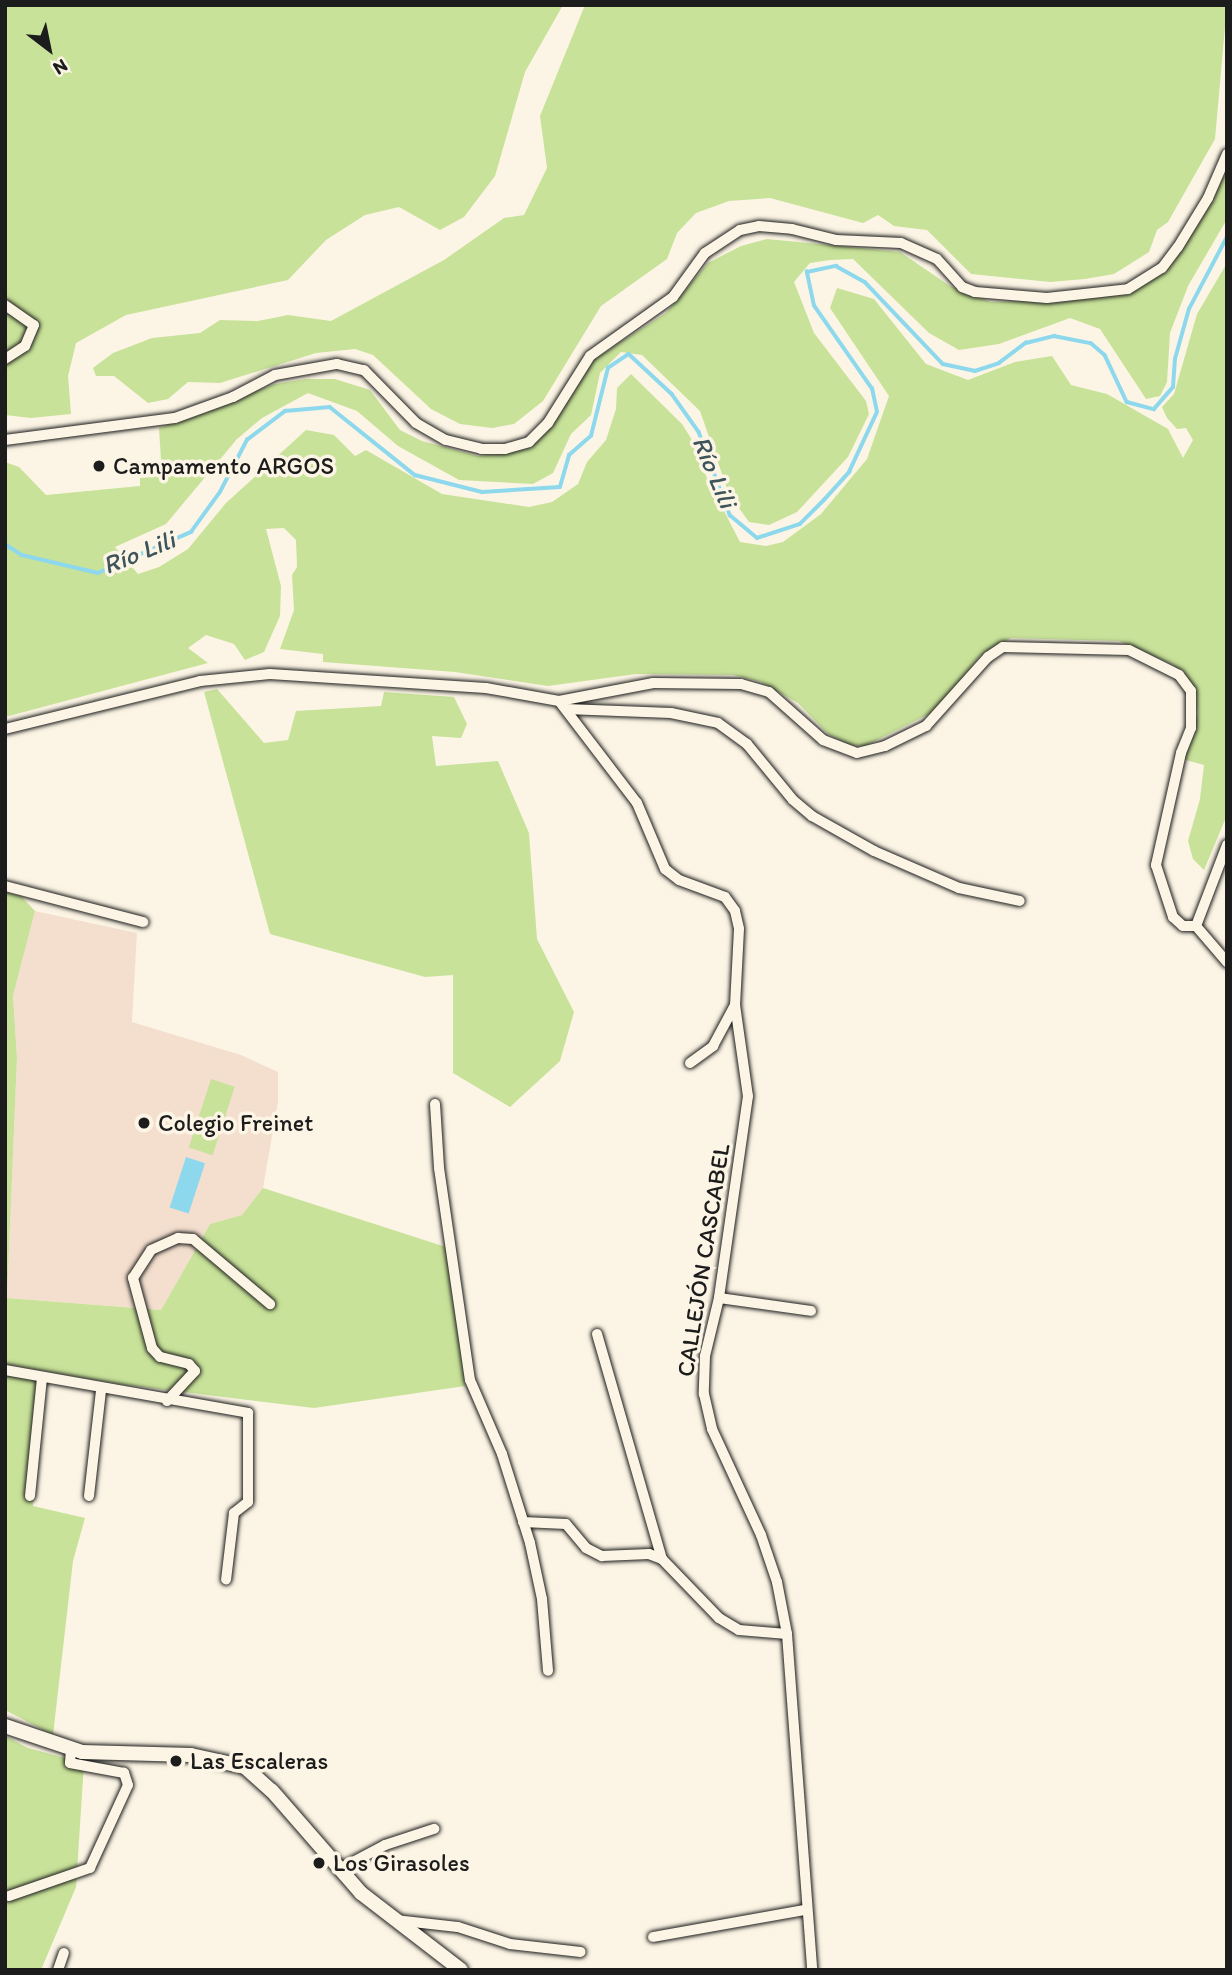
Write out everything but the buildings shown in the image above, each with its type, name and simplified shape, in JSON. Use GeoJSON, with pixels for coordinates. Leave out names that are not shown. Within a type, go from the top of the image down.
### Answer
{"type":"FeatureCollection","features":[{"type":"Feature","properties":{"kind":"street"},"geometry":{"type":"LineString","coordinates":[[5,440],[175,418],[233,397],[275,374],[337,364],[364,370],[416,423],[446,440],[481,449],[505,449],[529,442],[548,423],[590,356],[673,297],[705,253],[740,230],[759,226],[792,229],[836,240],[901,243],[937,259],[962,287],[975,292],[1047,298],[1128,289],[1162,268],[1178,247],[1208,198],[1227,154]]}},
{"type":"Feature","properties":{"kind":"street"},"geometry":{"type":"LineString","coordinates":[[5,305],[34,325],[25,346],[5,359]]}},
{"type":"Feature","properties":{"kind":"street"},"geometry":{"type":"LineString","coordinates":[[562,705],[653,683],[741,684],[769,692],[823,740],[858,753],[885,746],[926,726],[988,657],[1003,647],[1129,650],[1179,676],[1191,691],[1191,729],[1181,753],[1156,865],[1172,917],[1183,926],[1196,926],[1227,962]]}},
{"type":"Feature","properties":{"kind":"street"},"geometry":{"type":"LineString","coordinates":[[5,729],[200,681],[270,674],[485,688],[562,705],[671,713],[718,723],[747,744],[793,800],[812,816],[874,851],[959,888],[1020,901]]}},
{"type":"Feature","properties":{"kind":"street","name":"CALLEJÓN CASCABEL"},"geometry":{"type":"LineString","coordinates":[[562,705],[637,803],[665,869],[679,880],[725,897],[735,911],[739,929],[735,1005],[748,1096],[728,1205],[719,1298],[705,1356],[704,1394],[712,1429],[761,1535],[777,1582],[787,1633],[804,1910],[812,1970]]}},
{"type":"Feature","properties":{"kind":"street"},"geometry":{"type":"LineString","coordinates":[[1196,926],[1227,845]]}},
{"type":"Feature","properties":{"kind":"street"},"geometry":{"type":"LineString","coordinates":[[5,886],[143,922]]}},
{"type":"Feature","properties":{"kind":"street"},"geometry":{"type":"LineString","coordinates":[[690,1063],[713,1046],[735,1005]]}},
{"type":"Feature","properties":{"kind":"street"},"geometry":{"type":"LineString","coordinates":[[435,1104],[439,1168],[470,1380],[502,1454],[537,1574],[548,1671]]}},
{"type":"Feature","properties":{"kind":"street"},"geometry":{"type":"LineString","coordinates":[[167,1401],[195,1371],[189,1364],[160,1357],[152,1348],[133,1278],[151,1250],[178,1238],[193,1239],[270,1304]]}},
{"type":"Feature","properties":{"kind":"street"},"geometry":{"type":"LineString","coordinates":[[719,1298],[811,1311]]}},
{"type":"Feature","properties":{"kind":"street"},"geometry":{"type":"LineString","coordinates":[[597,1334],[662,1559]]}},
{"type":"Feature","properties":{"kind":"street"},"geometry":{"type":"LineString","coordinates":[[5,1370],[101,1390],[247,1413],[248,1502],[234,1513],[226,1580]]}},
{"type":"Feature","properties":{"kind":"street"},"geometry":{"type":"LineString","coordinates":[[30,1496],[42,1378]]}},
{"type":"Feature","properties":{"kind":"street"},"geometry":{"type":"LineString","coordinates":[[89,1496],[101,1390]]}},
{"type":"Feature","properties":{"kind":"street"},"geometry":{"type":"LineString","coordinates":[[523,1522],[566,1524],[586,1548],[601,1556],[649,1554],[662,1559],[719,1618],[739,1630],[787,1633]]}},
{"type":"Feature","properties":{"kind":"street"},"geometry":{"type":"LineString","coordinates":[[5,1726],[71,1749],[191,1755],[245,1768],[272,1791],[338,1870],[392,1920],[461,1970]]}},
{"type":"Feature","properties":{"kind":"street"},"geometry":{"type":"LineString","coordinates":[[9,1896],[90,1867],[123,1797],[127,1775],[71,1763],[71,1749]]}},
{"type":"Feature","properties":{"kind":"street"},"geometry":{"type":"LineString","coordinates":[[338,1870],[386,1845],[434,1829]]}},
{"type":"Feature","properties":{"kind":"street"},"geometry":{"type":"LineString","coordinates":[[653,1937],[804,1910]]}},
{"type":"Feature","properties":{"kind":"street"},"geometry":{"type":"LineString","coordinates":[[392,1920],[458,1927],[510,1944],[581,1952]]}},
{"type":"Feature","properties":{"kind":"street"},"geometry":{"type":"LineString","coordinates":[[58,1970],[64,1953]]}},
{"type":"Feature","properties":{"kind":"shaded area","name":"Colegio Freinet"},"geometry":{"type":"Polygon","coordinates":[[[35,911],[137,933],[132,1022],[241,1055],[278,1072],[278,1102],[263,1188],[242,1215],[210,1224],[161,1310],[7,1298],[17,1058],[13,996],[35,911]]]}},
{"type":"Feature","properties":{"kind":"green space"},"geometry":{"type":"Polygon","coordinates":[[[5,5],[563,5],[525,72],[495,176],[464,217],[440,230],[399,207],[365,215],[326,240],[288,280],[126,315],[76,343],[68,376],[71,414],[31,418],[5,415],[5,5]]]}},
{"type":"Feature","properties":{"kind":"green space"},"geometry":{"type":"Polygon","coordinates":[[[585,5],[1227,5],[1215,139],[1168,222],[1157,230],[1149,252],[1114,274],[1085,279],[1050,282],[971,274],[927,230],[894,226],[878,215],[863,223],[770,198],[729,201],[696,213],[677,233],[667,259],[601,306],[543,401],[514,424],[492,428],[460,424],[431,409],[373,355],[355,349],[316,353],[220,383],[188,382],[168,399],[148,403],[114,376],[96,376],[93,368],[113,353],[152,338],[200,333],[220,320],[258,321],[288,315],[331,321],[444,260],[504,218],[524,215],[547,168],[540,116],[585,5]]]}},
{"type":"Feature","properties":{"kind":"green space"},"geometry":{"type":"Polygon","coordinates":[[[1227,171],[1227,219],[1188,286],[1170,333],[1167,382],[1160,396],[1146,399],[1100,329],[1070,318],[999,344],[959,350],[929,333],[853,259],[830,260],[810,263],[794,282],[814,333],[866,401],[869,414],[848,457],[797,512],[769,525],[749,522],[729,494],[700,411],[642,355],[621,352],[600,373],[591,415],[571,434],[553,473],[533,484],[459,480],[398,446],[357,411],[308,393],[262,418],[237,439],[166,524],[115,547],[138,574],[159,567],[188,549],[226,503],[306,430],[334,435],[355,456],[366,450],[442,494],[529,507],[552,502],[578,484],[587,462],[606,440],[616,409],[617,388],[631,374],[682,424],[702,456],[706,476],[740,542],[766,546],[783,542],[821,514],[867,459],[889,396],[830,308],[837,288],[874,299],[926,364],[968,380],[1015,362],[1052,356],[1071,385],[1107,394],[1168,429],[1183,458],[1193,440],[1186,428],[1177,429],[1162,407],[1174,394],[1197,314],[1227,263],[1227,815],[1204,870],[1193,859],[1188,841],[1200,799],[1204,765],[1182,759],[1198,714],[1196,693],[1174,665],[1119,641],[1011,638],[980,656],[935,711],[865,746],[850,745],[828,734],[798,703],[761,682],[733,675],[636,674],[548,686],[455,672],[323,662],[323,654],[280,649],[294,610],[292,575],[297,567],[296,540],[284,528],[266,529],[281,586],[280,616],[264,652],[245,660],[234,644],[206,635],[188,648],[208,663],[5,717],[5,462],[19,467],[46,495],[140,486],[140,478],[162,476],[159,428],[275,384],[306,379],[335,379],[370,390],[400,430],[422,441],[478,456],[505,454],[548,422],[590,362],[666,313],[708,263],[741,246],[767,239],[900,252],[950,286],[991,302],[1082,299],[1150,276],[1204,211],[1227,171]]]}},
{"type":"Feature","properties":{"kind":"green space"},"geometry":{"type":"Polygon","coordinates":[[[217,689],[264,743],[288,740],[296,711],[381,706],[384,692],[454,697],[467,724],[461,738],[432,736],[436,766],[498,761],[529,833],[537,939],[574,1012],[560,1061],[510,1107],[453,1073],[453,975],[425,977],[270,934],[204,692],[217,689]]]}},
{"type":"Feature","properties":{"kind":"green space"},"geometry":{"type":"Polygon","coordinates":[[[5,892],[21,896],[35,911],[13,996],[17,1058],[7,1298],[161,1310],[210,1224],[242,1215],[263,1188],[452,1249],[465,1386],[314,1408],[118,1384],[5,1364],[5,892]]]}},
{"type":"Feature","properties":{"kind":"green space"},"geometry":{"type":"Polygon","coordinates":[[[211,1079],[235,1087],[213,1155],[189,1147],[211,1079]]]}},
{"type":"Feature","properties":{"kind":"green space"},"geometry":{"type":"Polygon","coordinates":[[[5,1373],[44,1379],[33,1506],[85,1518],[73,1561],[53,1735],[5,1710],[5,1373]]]}},
{"type":"Feature","properties":{"kind":"green space"},"geometry":{"type":"Polygon","coordinates":[[[5,1736],[28,1748],[84,1763],[76,1887],[41,1970],[5,1970],[5,1736]]]}},
{"type":"Feature","properties":{"kind":"water"},"geometry":{"type":"Polygon","coordinates":[[[186,1157],[205,1163],[189,1214],[170,1207],[186,1157]]]}},
{"type":"Feature","properties":{"kind":"waterway","name":"Río Lili"},"geometry":{"type":"LineString","coordinates":[[5,544],[22,555],[98,573],[191,532],[220,492],[247,440],[285,411],[330,407],[415,475],[482,492],[560,487],[569,455],[591,436],[608,368],[629,354],[672,394],[699,432],[730,515],[757,538],[800,524],[824,500],[849,472],[877,412],[872,389],[814,306],[807,272],[836,266],[865,282],[943,364],[975,371],[999,363],[1026,343],[1054,336],[1091,343],[1105,355],[1127,402],[1154,409],[1173,387],[1175,359],[1189,309],[1227,237]]}},
{"type":"Feature","properties":{"kind":"place","name":"Campamento ARGOS"},"geometry":{"type":"Point","coordinates":[99,466]}},
{"type":"Feature","properties":{"kind":"place","name":"Colegio Freinet"},"geometry":{"type":"Point","coordinates":[144,1123]}},
{"type":"Feature","properties":{"kind":"place","name":"Las Escaleras"},"geometry":{"type":"Point","coordinates":[176,1761]}},
{"type":"Feature","properties":{"kind":"place","name":"Los Girasoles"},"geometry":{"type":"Point","coordinates":[319,1863]}}]}
